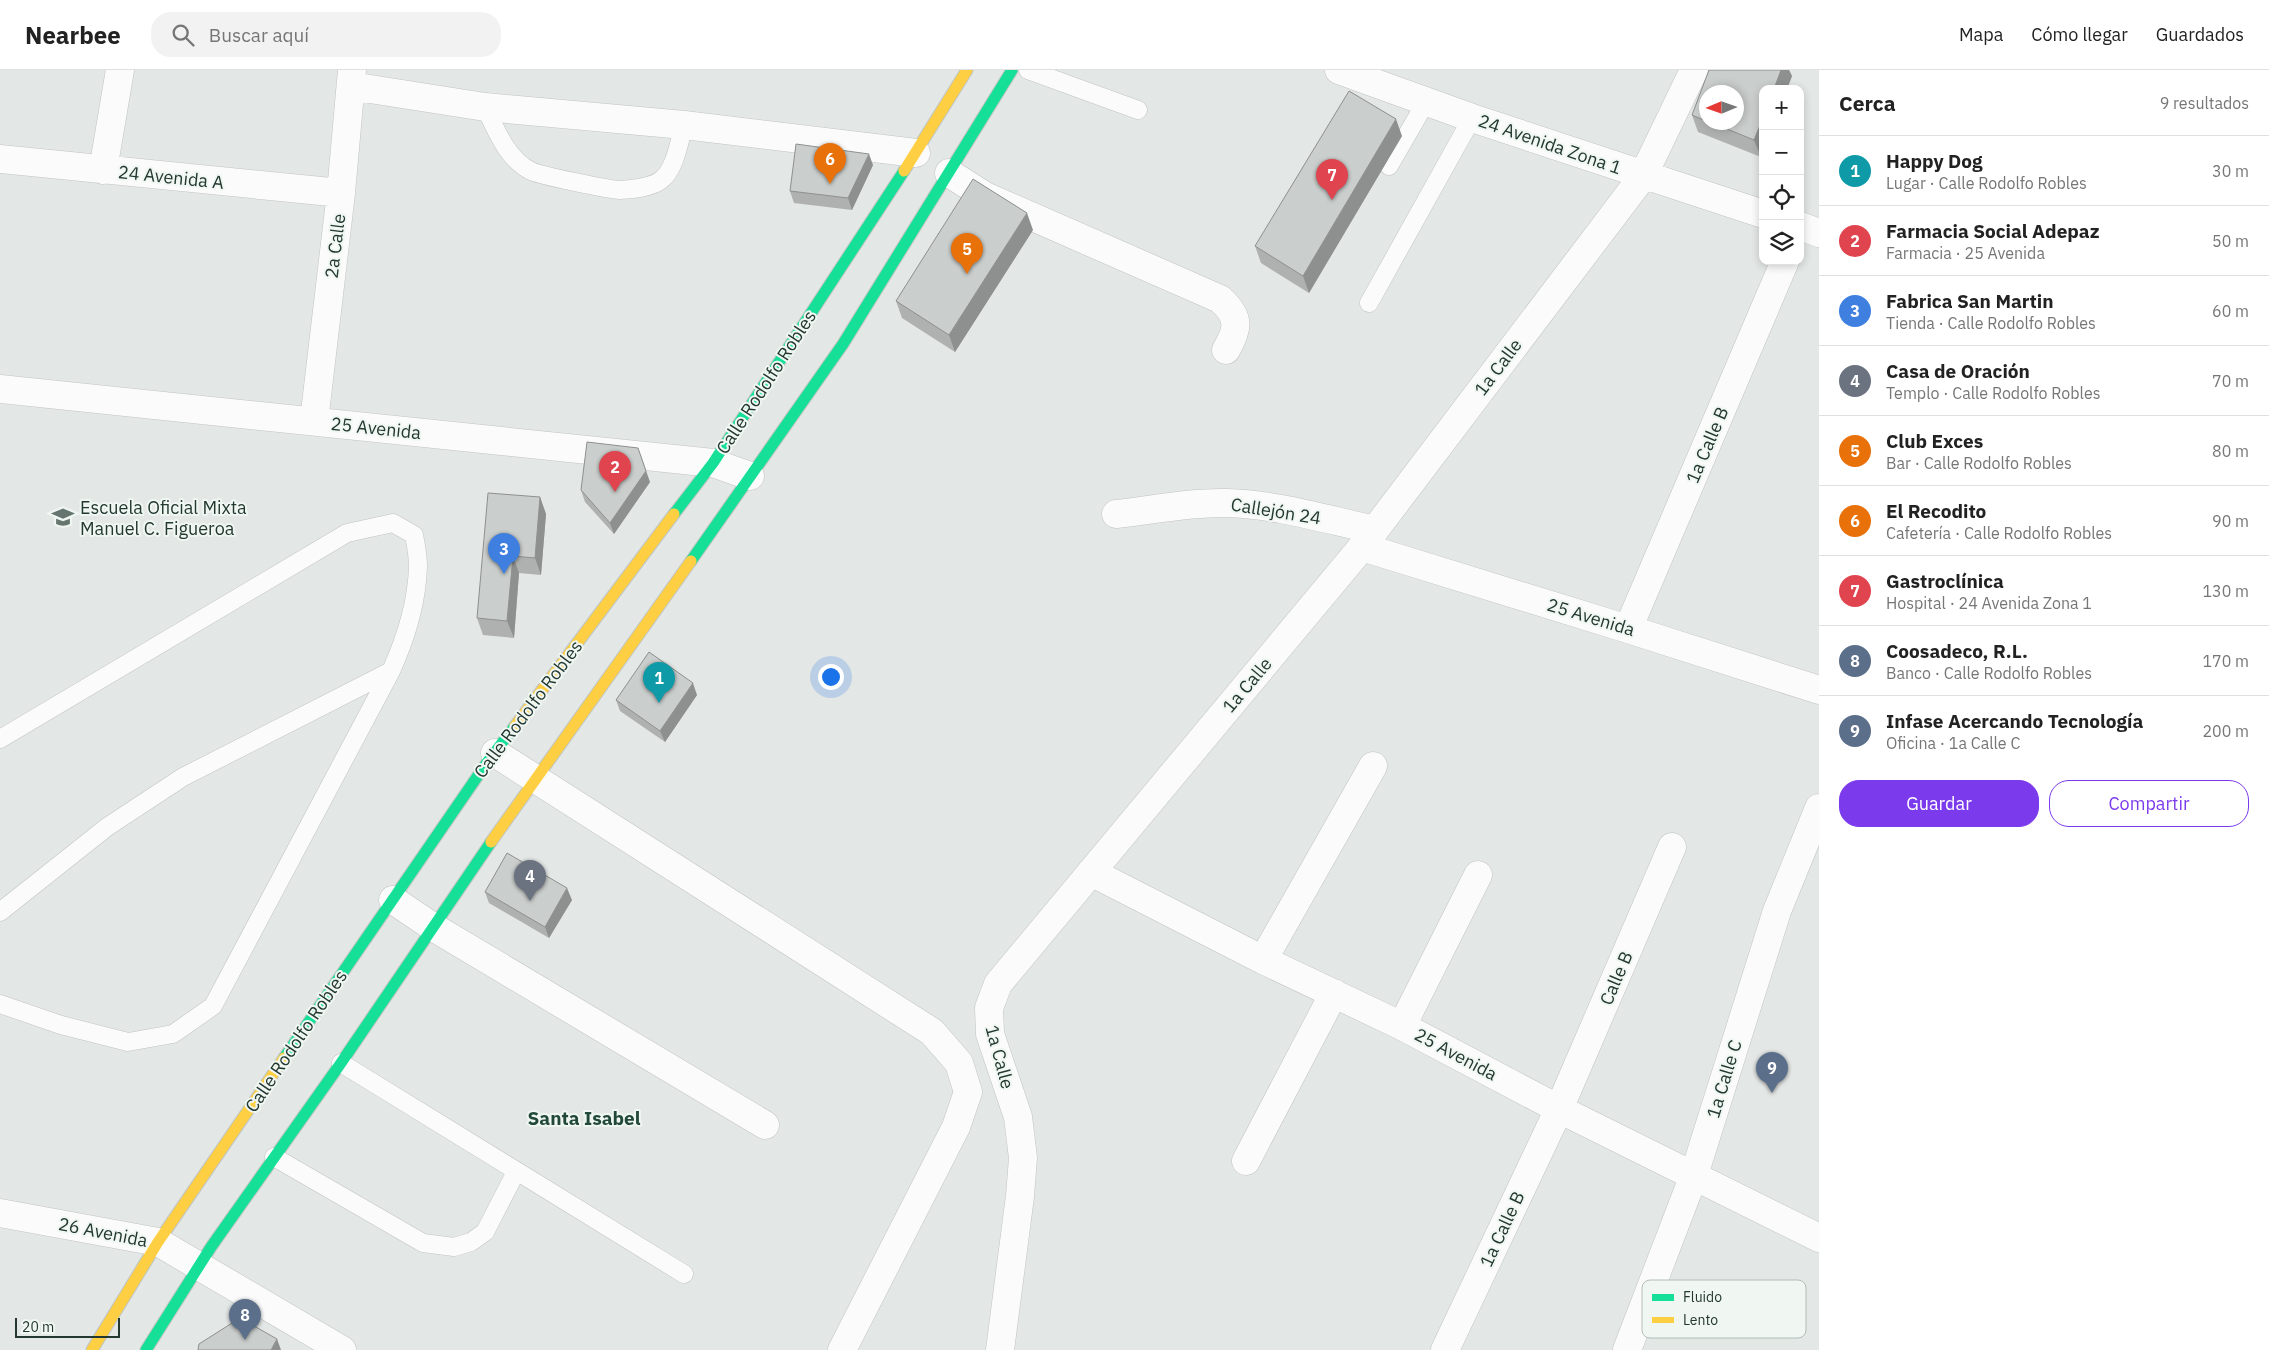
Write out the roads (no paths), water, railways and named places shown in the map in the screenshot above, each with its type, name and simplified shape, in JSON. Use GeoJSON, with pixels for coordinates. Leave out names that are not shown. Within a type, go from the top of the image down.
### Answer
{"type":"FeatureCollection","features":[{"type":"Feature","properties":{"kind":"main road","name":"Calle Rodolfo Robles"},"geometry":{"type":"LineString","coordinates":[[92,1350],[158,1242],[495,753],[713,463],[916,153],[967,70]]}},
{"type":"Feature","properties":{"kind":"main road"},"geometry":{"type":"LineString","coordinates":[[146,1350],[200,1265],[341,1063],[534,780],[656,611],[843,344],[1012,70]]}},
{"type":"Feature","properties":{"kind":"street"},"geometry":{"type":"LineString","coordinates":[[102,170],[120,70]]}},
{"type":"Feature","properties":{"kind":"street","name":"24 Avenida Zona 1"},"geometry":{"type":"LineString","coordinates":[[1339,70],[1472,118],[1759,213]]}},
{"type":"Feature","properties":{"kind":"street","name":"1a Calle"},"geometry":{"type":"LineString","coordinates":[[1000,1350],[1020,1196],[1023,1158],[1018,1117],[990,1034],[989,1008],[998,984],[1368,538],[1644,176],[1694,70]]}},
{"type":"Feature","properties":{"kind":"street"},"geometry":{"type":"LineString","coordinates":[[352,78],[485,107],[684,125],[916,153]]}},
{"type":"Feature","properties":{"kind":"street","name":"2a Calle"},"geometry":{"type":"LineString","coordinates":[[314,421],[341,193],[352,78]]}},
{"type":"Feature","properties":{"kind":"street","name":"24 Avenida A"},"geometry":{"type":"LineString","coordinates":[[0,159],[341,193]]}},
{"type":"Feature","properties":{"kind":"street"},"geometry":{"type":"LineString","coordinates":[[949,173],[986,196],[1220,299],[1232,310],[1236,323],[1234,337],[1226,350]]}},
{"type":"Feature","properties":{"kind":"street"},"geometry":{"type":"LineString","coordinates":[[1804,227],[1819,233]]}},
{"type":"Feature","properties":{"kind":"street","name":"1a Calle B"},"geometry":{"type":"LineString","coordinates":[[1628,629],[1783,265]]}},
{"type":"Feature","properties":{"kind":"street","name":"25 Avenida"},"geometry":{"type":"LineString","coordinates":[[0,389],[713,463],[750,476]]}},
{"type":"Feature","properties":{"kind":"street","name":"Callejón 24"},"geometry":{"type":"LineString","coordinates":[[1116,514],[1229,502],[1258,506],[1368,538]]}},
{"type":"Feature","properties":{"kind":"street","name":"25 Avenida"},"geometry":{"type":"LineString","coordinates":[[1368,538],[1628,629],[1819,690]]}},
{"type":"Feature","properties":{"kind":"street"},"geometry":{"type":"LineString","coordinates":[[495,753],[534,780],[701,883],[932,1032],[959,1063],[968,1092],[956,1127],[842,1350]]}},
{"type":"Feature","properties":{"kind":"street"},"geometry":{"type":"LineString","coordinates":[[1263,960],[1373,766]]}},
{"type":"Feature","properties":{"kind":"street","name":"1a Calle C"},"geometry":{"type":"LineString","coordinates":[[1654,1280],[1694,1175],[1777,912],[1819,808]]}},
{"type":"Feature","properties":{"kind":"street","name":"Calle B"},"geometry":{"type":"LineString","coordinates":[[1559,1108],[1672,846]]}},
{"type":"Feature","properties":{"kind":"street","name":"25 Avenida"},"geometry":{"type":"LineString","coordinates":[[1091,872],[1263,960],[1402,1026],[1559,1108],[1819,1238]]}},
{"type":"Feature","properties":{"kind":"street"},"geometry":{"type":"LineString","coordinates":[[1402,1026],[1478,876]]}},
{"type":"Feature","properties":{"kind":"street"},"geometry":{"type":"LineString","coordinates":[[393,900],[433,927],[766,1126]]}},
{"type":"Feature","properties":{"kind":"street"},"geometry":{"type":"LineString","coordinates":[[1246,1161],[1334,993]]}},
{"type":"Feature","properties":{"kind":"street","name":"1a Calle B"},"geometry":{"type":"LineString","coordinates":[[1445,1350],[1559,1108]]}},
{"type":"Feature","properties":{"kind":"street","name":"26 Avenida"},"geometry":{"type":"LineString","coordinates":[[0,1212],[158,1242],[342,1350]]}},
{"type":"Feature","properties":{"kind":"street","name":"1a Calle C"},"geometry":{"type":"LineString","coordinates":[[1627,1350],[1642,1311]]}},
{"type":"Feature","properties":{"kind":"lane"},"geometry":{"type":"LineString","coordinates":[[1028,70],[1138,110]]}},
{"type":"Feature","properties":{"kind":"lane"},"geometry":{"type":"LineString","coordinates":[[1389,166],[1426,102]]}},
{"type":"Feature","properties":{"kind":"lane"},"geometry":{"type":"LineString","coordinates":[[485,107],[497,133],[511,154],[531,171],[618,190],[642,187],[661,180],[671,166],[684,125]]}},
{"type":"Feature","properties":{"kind":"lane"},"geometry":{"type":"LineString","coordinates":[[1369,303],[1472,118]]}},
{"type":"Feature","properties":{"kind":"lane"},"geometry":{"type":"LineString","coordinates":[[0,739],[347,533],[394,523],[414,535],[418,565],[413,605],[405,640],[391,671],[213,1006],[174,1034],[128,1042],[61,1025],[0,1004]]}},
{"type":"Feature","properties":{"kind":"lane"},"geometry":{"type":"LineString","coordinates":[[0,912],[107,828],[183,777],[391,671]]}},
{"type":"Feature","properties":{"kind":"lane"},"geometry":{"type":"LineString","coordinates":[[341,1063],[684,1274]]}},
{"type":"Feature","properties":{"kind":"lane"},"geometry":{"type":"LineString","coordinates":[[274,1157],[423,1244],[454,1248],[471,1242],[485,1232],[516,1172]]}},
{"type":"Feature","properties":{"kind":"place","name":"El Recodito"},"geometry":{"type":"Point","coordinates":[830,184]}},
{"type":"Feature","properties":{"kind":"place","name":"Gastroclínica"},"geometry":{"type":"Point","coordinates":[1332,200]}},
{"type":"Feature","properties":{"kind":"place","name":"Club Exces"},"geometry":{"type":"Point","coordinates":[967,274]}},
{"type":"Feature","properties":{"kind":"place","name":"Farmacia Social Adepaz"},"geometry":{"type":"Point","coordinates":[615,492]}},
{"type":"Feature","properties":{"kind":"place","name":"Escuela Oficial Mixta Manuel C. Figueroa"},"geometry":{"type":"Point","coordinates":[63,517]}},
{"type":"Feature","properties":{"kind":"place","name":"Fabrica San Martin"},"geometry":{"type":"Point","coordinates":[504,574]}},
{"type":"Feature","properties":{"kind":"place","name":"Happy Dog"},"geometry":{"type":"Point","coordinates":[659,703]}},
{"type":"Feature","properties":{"kind":"place","name":"Casa de Oración"},"geometry":{"type":"Point","coordinates":[530,901]}},
{"type":"Feature","properties":{"kind":"place","name":"Infase Acercando Tecnología"},"geometry":{"type":"Point","coordinates":[1772,1093]}},
{"type":"Feature","properties":{"kind":"place","name":"Coosadeco, R.L."},"geometry":{"type":"Point","coordinates":[245,1340]}},
{"type":"Feature","properties":{"kind":"district","name":"Santa Isabel"},"geometry":{"type":"Point","coordinates":[584,1118]}}]}
